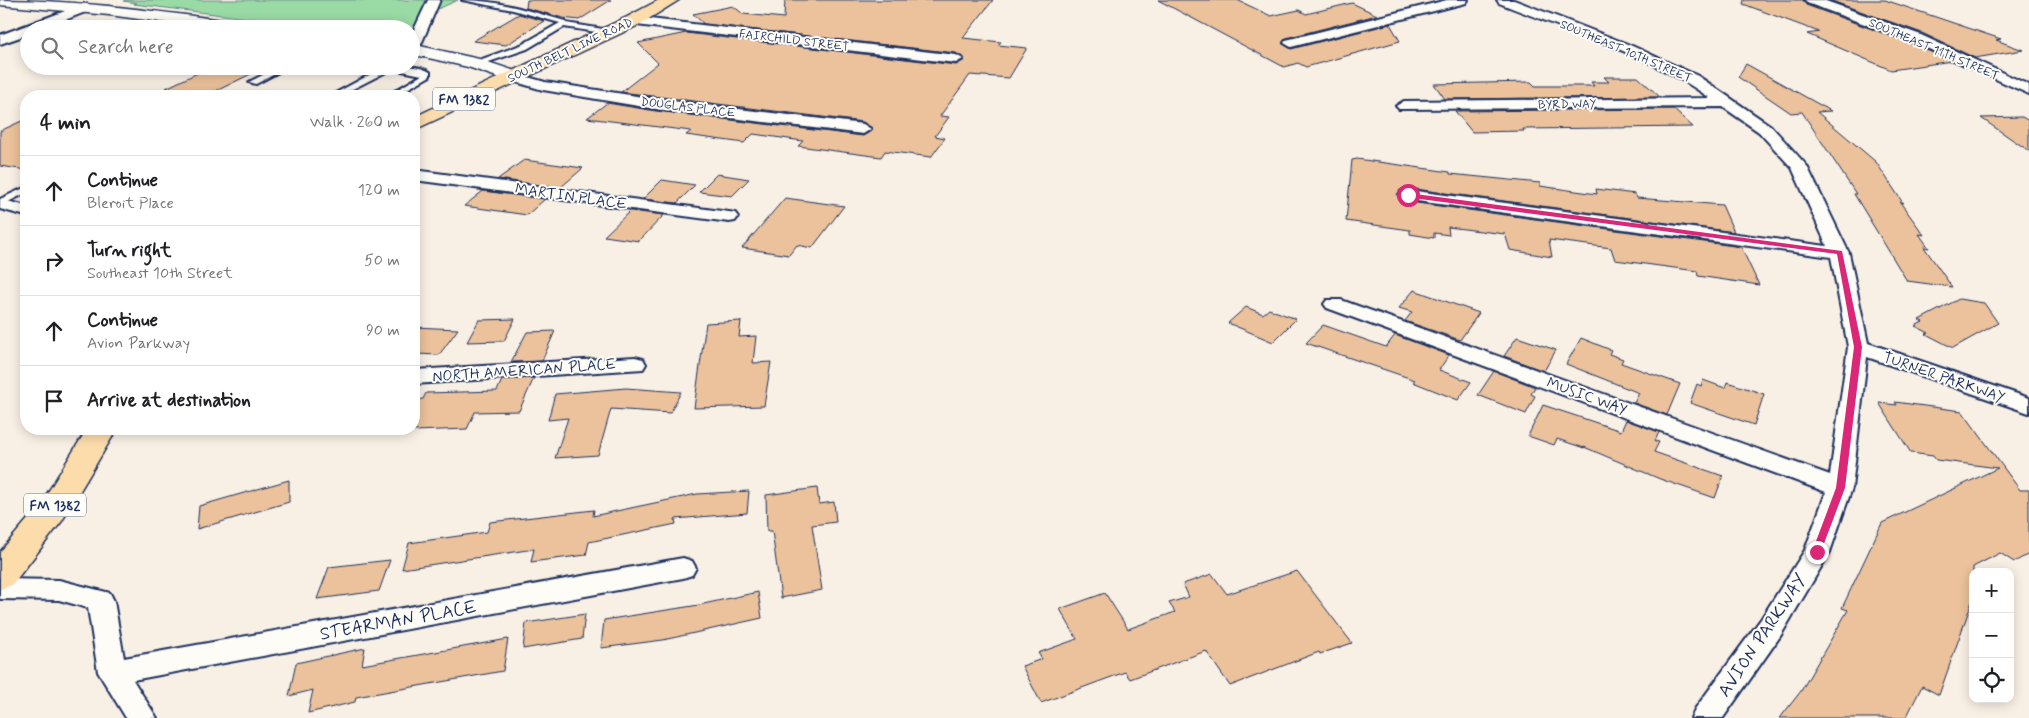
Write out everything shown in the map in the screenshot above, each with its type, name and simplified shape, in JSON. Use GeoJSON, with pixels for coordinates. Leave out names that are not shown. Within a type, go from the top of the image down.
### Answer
{"type":"FeatureCollection","features":[{"type":"Feature","properties":{"kind":"main road","name":"SOUTH BELT LINE ROAD"},"geometry":{"type":"LineString","coordinates":[[420,121],[633,21],[671,0]]}},
{"type":"Feature","properties":{"kind":"main road","name":"FM 1382"},"geometry":{"type":"LineString","coordinates":[[0,576],[51,513],[98,435]]}},
{"type":"Feature","properties":{"kind":"street"},"geometry":{"type":"LineString","coordinates":[[0,0],[180,20]]}},
{"type":"Feature","properties":{"kind":"street"},"geometry":{"type":"LineString","coordinates":[[420,36],[434,0]]}},
{"type":"Feature","properties":{"kind":"street"},"geometry":{"type":"LineString","coordinates":[[1291,43],[1462,0]]}},
{"type":"Feature","properties":{"kind":"street","name":"SOUTHEAST 10TH STREET"},"geometry":{"type":"LineString","coordinates":[[1503,0],[1643,56],[1693,79],[1729,102],[1765,129],[1800,166],[1840,253],[1858,347]]}},
{"type":"Feature","properties":{"kind":"street","name":"SOUTHEAST 11TH STREET"},"geometry":{"type":"LineString","coordinates":[[1811,0],[1916,38],[2029,90]]}},
{"type":"Feature","properties":{"kind":"street"},"geometry":{"type":"LineString","coordinates":[[53,20],[84,8]]}},
{"type":"Feature","properties":{"kind":"street","name":"FAIRCHILD STREET"},"geometry":{"type":"LineString","coordinates":[[633,21],[956,58]]}},
{"type":"Feature","properties":{"kind":"street"},"geometry":{"type":"LineString","coordinates":[[0,40],[20,33]]}},
{"type":"Feature","properties":{"kind":"street"},"geometry":{"type":"LineString","coordinates":[[420,53],[477,64],[514,77]]}},
{"type":"Feature","properties":{"kind":"street","name":"DOUGLAS PLACE"},"geometry":{"type":"LineString","coordinates":[[514,77],[543,86],[656,104],[863,129]]}},
{"type":"Feature","properties":{"kind":"street","name":"BYRD WAY"},"geometry":{"type":"LineString","coordinates":[[1404,106],[1729,102]]}},
{"type":"Feature","properties":{"kind":"street","name":"MARTIN PLACE"},"geometry":{"type":"LineString","coordinates":[[420,176],[729,217]]}},
{"type":"Feature","properties":{"kind":"street"},"geometry":{"type":"LineString","coordinates":[[1408,195],[1840,253]]}},
{"type":"Feature","properties":{"kind":"street"},"geometry":{"type":"LineString","coordinates":[[0,204],[20,209]]}},
{"type":"Feature","properties":{"kind":"street","name":"MUSIC WAY"},"geometry":{"type":"LineString","coordinates":[[1334,304],[1840,488]]}},
{"type":"Feature","properties":{"kind":"street","name":"TURNER PARKWAY"},"geometry":{"type":"LineString","coordinates":[[1858,347],[2029,406]]}},
{"type":"Feature","properties":{"kind":"street","name":"AVION PARKWAY"},"geometry":{"type":"LineString","coordinates":[[1706,718],[1771,627],[1817,552],[1840,488],[1858,347]]}},
{"type":"Feature","properties":{"kind":"street","name":"NORTH AMERICAN PLACE"},"geometry":{"type":"LineString","coordinates":[[420,377],[635,364]]}},
{"type":"Feature","properties":{"kind":"street","name":"STEARMAN PLACE"},"geometry":{"type":"LineString","coordinates":[[112,672],[683,568]]}},
{"type":"Feature","properties":{"kind":"street"},"geometry":{"type":"LineString","coordinates":[[0,589],[59,590],[100,601],[112,672],[142,718]]}},
{"type":"Feature","properties":{"kind":"lane"},"geometry":{"type":"LineString","coordinates":[[465,0],[514,8],[563,22],[563,25]]}},
{"type":"Feature","properties":{"kind":"lane"},"geometry":{"type":"LineString","coordinates":[[477,64],[524,47],[563,25],[609,32]]}},
{"type":"Feature","properties":{"kind":"lane"},"geometry":{"type":"LineString","coordinates":[[401,90],[426,76],[426,72],[420,71]]}},
{"type":"Feature","properties":{"kind":"lane"},"geometry":{"type":"LineString","coordinates":[[253,82],[267,75]]}},
{"type":"Feature","properties":{"kind":"lane"},"geometry":{"type":"LineString","coordinates":[[346,90],[375,75]]}},
{"type":"Feature","properties":{"kind":"lane"},"geometry":{"type":"LineString","coordinates":[[0,204],[20,193]]}},
{"type":"Feature","properties":{"kind":"green space"},"geometry":{"type":"Polygon","coordinates":[[[458,0],[418,18],[418,20],[263,20],[123,1],[458,0]]]}},
{"type":"Feature","properties":{"kind":"building"},"geometry":{"type":"Polygon","coordinates":[[[527,0],[611,0],[579,20],[563,18],[526,8],[527,0]]]}},
{"type":"Feature","properties":{"kind":"building"},"geometry":{"type":"Polygon","coordinates":[[[785,0],[993,0],[963,38],[1001,42],[998,45],[1027,48],[1009,78],[970,75],[940,116],[949,117],[935,136],[945,138],[931,157],[885,151],[881,157],[798,146],[803,141],[753,134],[744,143],[686,135],[691,131],[587,118],[607,103],[656,111],[863,136],[873,130],[863,122],[621,92],[658,63],[638,43],[686,33],[956,65],[965,60],[956,53],[704,24],[693,14],[733,6],[743,14],[784,18],[785,0]]]}},
{"type":"Feature","properties":{"kind":"building"},"geometry":{"type":"Polygon","coordinates":[[[1158,0],[1237,0],[1271,16],[1299,10],[1306,14],[1352,3],[1377,15],[1286,38],[1282,43],[1291,49],[1390,24],[1400,41],[1306,67],[1298,63],[1284,67],[1158,0]]]}},
{"type":"Feature","properties":{"kind":"building"},"geometry":{"type":"Polygon","coordinates":[[[1744,0],[1803,0],[1806,5],[1910,43],[1952,61],[1891,70],[1807,34],[1819,32],[1743,4],[1744,0]]]}},
{"type":"Feature","properties":{"kind":"building"},"geometry":{"type":"Polygon","coordinates":[[[1829,0],[1885,0],[2001,39],[1996,40],[2023,50],[1975,58],[1922,33],[1829,0]]]}},
{"type":"Feature","properties":{"kind":"building"},"geometry":{"type":"Polygon","coordinates":[[[519,14],[544,21],[506,45],[473,41],[519,14]]]}},
{"type":"Feature","properties":{"kind":"building"},"geometry":{"type":"Polygon","coordinates":[[[1746,64],[1831,111],[1817,112],[1876,162],[1903,203],[1900,202],[1924,235],[1919,234],[1929,248],[1924,247],[1952,287],[1907,281],[1854,194],[1856,194],[1802,112],[1791,113],[1738,77],[1746,64]]]}},
{"type":"Feature","properties":{"kind":"building"},"geometry":{"type":"Polygon","coordinates":[[[193,75],[249,75],[218,90],[166,88],[193,75]]]}},
{"type":"Feature","properties":{"kind":"building"},"geometry":{"type":"Polygon","coordinates":[[[1604,77],[1638,77],[1660,97],[1445,99],[1434,84],[1531,82],[1535,86],[1594,86],[1591,82],[1609,82],[1604,77]]]}},
{"type":"Feature","properties":{"kind":"building"},"geometry":{"type":"Polygon","coordinates":[[[1673,109],[1693,127],[1523,129],[1524,131],[1472,132],[1455,111],[1673,109]]]}},
{"type":"Feature","properties":{"kind":"building"},"geometry":{"type":"Polygon","coordinates":[[[2022,117],[2029,121],[2029,151],[1981,118],[2022,117]]]}},
{"type":"Feature","properties":{"kind":"building"},"geometry":{"type":"Polygon","coordinates":[[[20,122],[20,169],[0,166],[0,131],[20,122]]]}},
{"type":"Feature","properties":{"kind":"building"},"geometry":{"type":"Polygon","coordinates":[[[1357,159],[1450,172],[1450,174],[1540,183],[1540,186],[1597,194],[1596,189],[1635,194],[1637,198],[1722,205],[1734,232],[1408,188],[1400,190],[1397,195],[1402,201],[1741,247],[1759,285],[1698,276],[1697,271],[1615,260],[1611,248],[1549,240],[1552,257],[1510,250],[1505,234],[1448,227],[1449,235],[1434,233],[1434,238],[1410,234],[1410,230],[1346,221],[1352,160],[1357,159]]]}},
{"type":"Feature","properties":{"kind":"building"},"geometry":{"type":"Polygon","coordinates":[[[524,160],[583,168],[560,188],[498,179],[524,160]]]}},
{"type":"Feature","properties":{"kind":"building"},"geometry":{"type":"Polygon","coordinates":[[[717,174],[749,179],[732,196],[699,192],[717,174]]]}},
{"type":"Feature","properties":{"kind":"building"},"geometry":{"type":"Polygon","coordinates":[[[662,180],[695,185],[677,203],[643,199],[662,180]]]}},
{"type":"Feature","properties":{"kind":"building"},"geometry":{"type":"Polygon","coordinates":[[[483,191],[545,199],[527,215],[464,206],[483,191]]]}},
{"type":"Feature","properties":{"kind":"building"},"geometry":{"type":"Polygon","coordinates":[[[785,198],[844,206],[812,248],[797,245],[789,255],[742,248],[785,198]]]}},
{"type":"Feature","properties":{"kind":"building"},"geometry":{"type":"Polygon","coordinates":[[[630,211],[664,215],[639,241],[604,236],[630,211]]]}},
{"type":"Feature","properties":{"kind":"building"},"geometry":{"type":"Polygon","coordinates":[[[1414,290],[1479,313],[1460,340],[1405,321],[1412,312],[1399,308],[1414,290]]]}},
{"type":"Feature","properties":{"kind":"building"},"geometry":{"type":"Polygon","coordinates":[[[1959,299],[1984,303],[1998,323],[1953,348],[1915,326],[1923,322],[1919,320],[1959,299]]]}},
{"type":"Feature","properties":{"kind":"building"},"geometry":{"type":"Polygon","coordinates":[[[1246,307],[1263,314],[1269,309],[1296,319],[1273,342],[1228,323],[1246,307]]]}},
{"type":"Feature","properties":{"kind":"building"},"geometry":{"type":"Polygon","coordinates":[[[515,319],[504,341],[467,342],[479,320],[515,319]]]}},
{"type":"Feature","properties":{"kind":"building"},"geometry":{"type":"Polygon","coordinates":[[[741,321],[739,337],[756,336],[753,363],[771,362],[764,406],[694,408],[706,323],[741,321]]]}},
{"type":"Feature","properties":{"kind":"building"},"geometry":{"type":"Polygon","coordinates":[[[1323,325],[1386,347],[1395,335],[1449,355],[1439,370],[1471,382],[1458,400],[1413,382],[1415,380],[1306,343],[1323,325]]]}},
{"type":"Feature","properties":{"kind":"building"},"geometry":{"type":"Polygon","coordinates":[[[420,327],[458,329],[439,355],[420,354],[420,327]]]}},
{"type":"Feature","properties":{"kind":"building"},"geometry":{"type":"Polygon","coordinates":[[[555,331],[542,361],[511,362],[527,332],[555,331]]]}},
{"type":"Feature","properties":{"kind":"building"},"geometry":{"type":"Polygon","coordinates":[[[1517,337],[1556,350],[1544,371],[1504,356],[1517,337]]]}},
{"type":"Feature","properties":{"kind":"building"},"geometry":{"type":"Polygon","coordinates":[[[1581,338],[1611,350],[1609,354],[1623,359],[1621,363],[1680,384],[1667,415],[1634,403],[1639,393],[1566,364],[1581,338]]]}},
{"type":"Feature","properties":{"kind":"building"},"geometry":{"type":"Polygon","coordinates":[[[1494,371],[1535,387],[1531,394],[1535,396],[1526,414],[1478,395],[1494,371]]]}},
{"type":"Feature","properties":{"kind":"building"},"geometry":{"type":"Polygon","coordinates":[[[534,378],[519,411],[475,412],[467,429],[420,431],[420,399],[423,399],[426,393],[497,391],[502,380],[534,378]]]}},
{"type":"Feature","properties":{"kind":"building"},"geometry":{"type":"Polygon","coordinates":[[[1703,380],[1725,388],[1727,382],[1764,394],[1754,425],[1690,403],[1697,384],[1701,386],[1703,380]]]}},
{"type":"Feature","properties":{"kind":"building"},"geometry":{"type":"Polygon","coordinates":[[[626,388],[681,392],[670,413],[611,409],[598,455],[555,458],[568,418],[548,420],[555,394],[626,388]]]}},
{"type":"Feature","properties":{"kind":"building"},"geometry":{"type":"Polygon","coordinates":[[[1895,402],[1962,411],[2020,490],[2029,490],[2029,554],[2014,562],[2000,553],[1973,568],[1969,568],[1969,610],[1939,695],[1922,686],[1906,718],[1780,718],[1801,691],[1848,610],[1842,608],[1882,523],[1998,468],[1936,460],[1933,456],[1911,453],[1879,403],[1897,405],[1895,402]]]}},
{"type":"Feature","properties":{"kind":"building"},"geometry":{"type":"Polygon","coordinates":[[[1543,405],[1621,431],[1626,420],[1659,432],[1655,441],[1659,442],[1654,452],[1723,476],[1715,498],[1660,479],[1584,447],[1557,439],[1554,445],[1528,436],[1543,405]]]}},
{"type":"Feature","properties":{"kind":"building"},"geometry":{"type":"Polygon","coordinates":[[[289,480],[289,502],[197,529],[199,506],[289,480]]]}},
{"type":"Feature","properties":{"kind":"building"},"geometry":{"type":"Polygon","coordinates":[[[817,488],[819,504],[834,502],[836,522],[812,525],[822,590],[781,598],[772,531],[767,531],[766,495],[817,488]]]}},
{"type":"Feature","properties":{"kind":"building"},"geometry":{"type":"Polygon","coordinates":[[[749,491],[747,513],[675,519],[676,524],[589,542],[586,555],[531,562],[534,549],[402,569],[409,543],[487,532],[490,522],[594,510],[593,516],[697,494],[749,491]]]}},
{"type":"Feature","properties":{"kind":"building"},"geometry":{"type":"Polygon","coordinates":[[[390,560],[379,591],[317,599],[329,567],[390,560]]]}},
{"type":"Feature","properties":{"kind":"building"},"geometry":{"type":"Polygon","coordinates":[[[1297,571],[1352,643],[1320,654],[1319,652],[1230,686],[1206,651],[1130,679],[1125,672],[1041,703],[1022,666],[1042,659],[1038,653],[1077,639],[1060,609],[1105,593],[1128,629],[1175,612],[1169,603],[1189,597],[1183,584],[1212,574],[1227,594],[1297,571]]]}},
{"type":"Feature","properties":{"kind":"building"},"geometry":{"type":"Polygon","coordinates":[[[758,592],[762,618],[663,640],[601,648],[604,620],[699,605],[758,592]]]}},
{"type":"Feature","properties":{"kind":"building"},"geometry":{"type":"Polygon","coordinates":[[[585,614],[582,639],[523,649],[526,623],[585,614]]]}},
{"type":"Feature","properties":{"kind":"building"},"geometry":{"type":"Polygon","coordinates":[[[508,639],[503,671],[356,697],[355,702],[308,713],[313,690],[289,696],[296,663],[365,648],[362,665],[508,639]]]}},
{"type":"Feature","properties":{"kind":"route"},"geometry":{"type":"LineString","coordinates":[[1408,195],[1840,253],[1858,347],[1840,488],[1817,552]]}}]}
